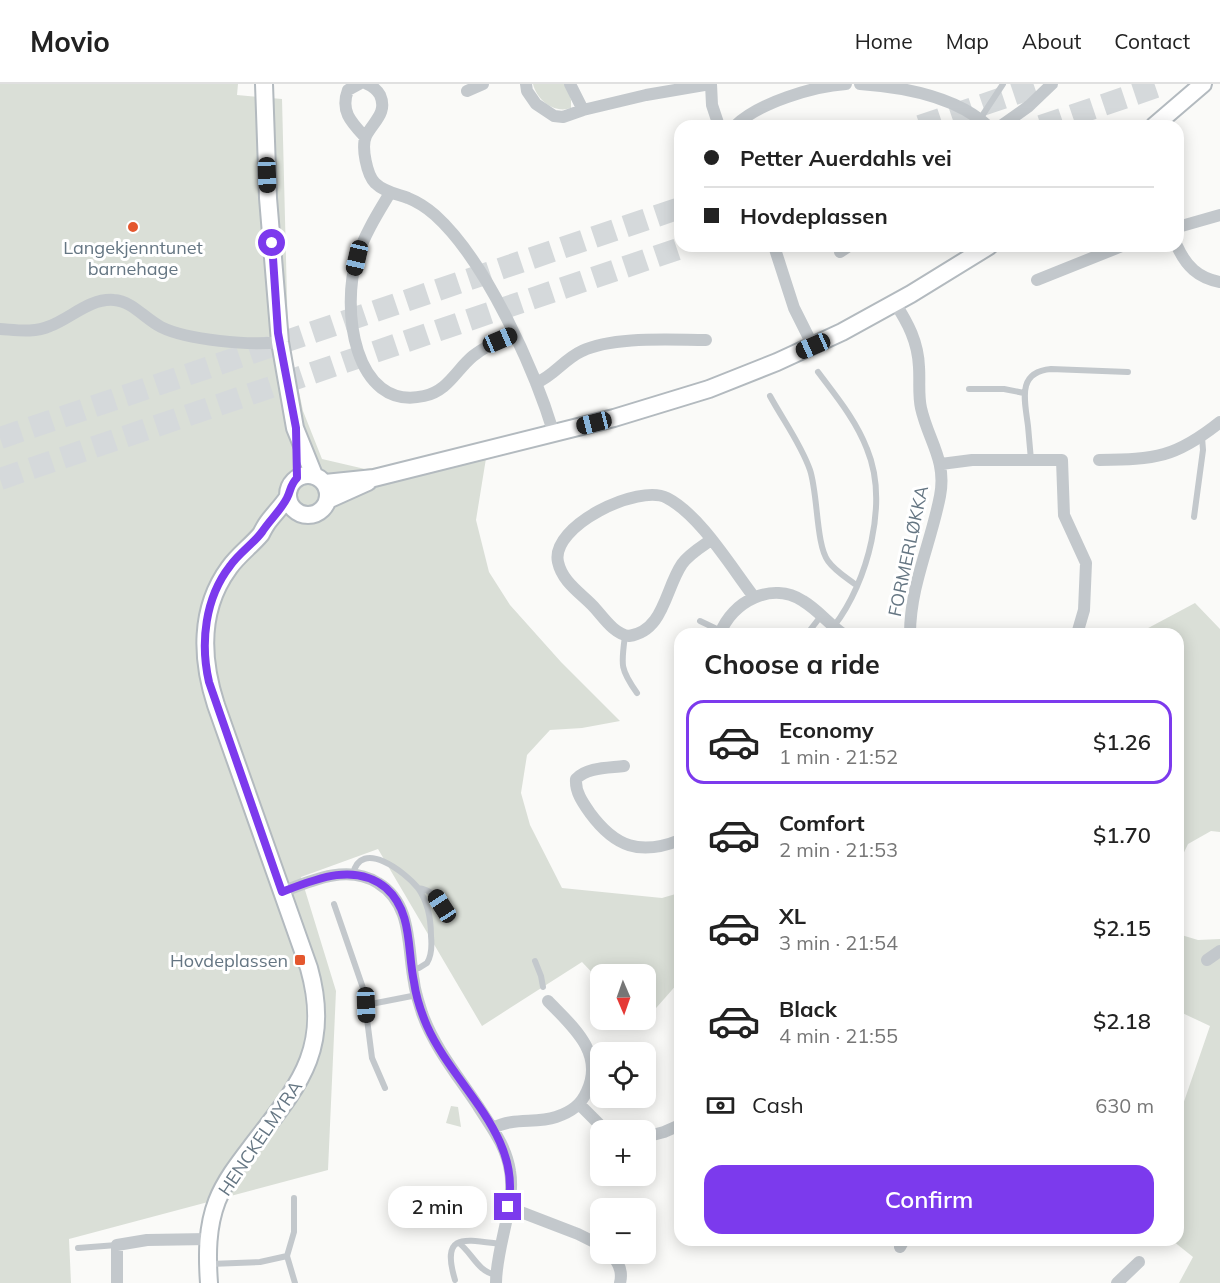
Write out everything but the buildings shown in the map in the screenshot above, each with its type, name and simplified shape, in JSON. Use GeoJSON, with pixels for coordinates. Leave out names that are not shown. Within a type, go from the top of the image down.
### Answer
{"type":"FeatureCollection","features":[{"type":"Feature","properties":{"kind":"street"},"geometry":{"type":"LineString","coordinates":[[264,84],[268,198],[280,342],[296,428],[297,478]]}},
{"type":"Feature","properties":{"kind":"street"},"geometry":{"type":"LineString","coordinates":[[359,84],[348,90],[344,106],[346,116],[365,137]]}},
{"type":"Feature","properties":{"kind":"street"},"geometry":{"type":"LineString","coordinates":[[367,84],[372,85],[380,95],[382,111],[365,137],[366,163],[370,178],[390,193],[421,204],[444,224],[474,264],[514,334],[536,382],[554,434]]}},
{"type":"Feature","properties":{"kind":"street"},"geometry":{"type":"LineString","coordinates":[[467,91],[483,84]]}},
{"type":"Feature","properties":{"kind":"street"},"geometry":{"type":"LineString","coordinates":[[526,84],[527,91],[536,104],[554,116],[563,117],[583,110],[678,88],[711,84],[712,105],[717,120]]}},
{"type":"Feature","properties":{"kind":"street"},"geometry":{"type":"LineString","coordinates":[[570,84],[583,110]]}},
{"type":"Feature","properties":{"kind":"street"},"geometry":{"type":"LineString","coordinates":[[742,120],[770,104],[825,85],[846,84]]}},
{"type":"Feature","properties":{"kind":"street"},"geometry":{"type":"LineString","coordinates":[[860,84],[904,90],[940,99],[981,120]]}},
{"type":"Feature","properties":{"kind":"street"},"geometry":{"type":"LineString","coordinates":[[1009,120],[1029,106],[1052,84]]}},
{"type":"Feature","properties":{"kind":"street"},"geometry":{"type":"LineString","coordinates":[[1161,120],[1203,84]]}},
{"type":"Feature","properties":{"kind":"street"},"geometry":{"type":"LineString","coordinates":[[390,193],[360,250],[352,282],[352,311],[358,352],[366,371],[377,386],[405,398],[434,393],[449,383],[472,357],[484,348],[514,334]]}},
{"type":"Feature","properties":{"kind":"street"},"geometry":{"type":"LineString","coordinates":[[1184,224],[1220,215]]}},
{"type":"Feature","properties":{"kind":"street"},"geometry":{"type":"LineString","coordinates":[[776,252],[794,308],[813,346]]}},
{"type":"Feature","properties":{"kind":"street"},"geometry":{"type":"LineString","coordinates":[[374,478],[319,479],[302,475],[292,483],[288,497],[290,504],[301,514],[308,515],[321,511],[328,500],[374,478],[554,434],[657,406],[709,389],[813,346],[895,303],[979,252]]}},
{"type":"Feature","properties":{"kind":"street"},"geometry":{"type":"LineString","coordinates":[[1037,280],[1107,252]]}},
{"type":"Feature","properties":{"kind":"street"},"geometry":{"type":"LineString","coordinates":[[1181,252],[1191,269],[1210,280],[1220,282]]}},
{"type":"Feature","properties":{"kind":"street"},"geometry":{"type":"LineString","coordinates":[[0,329],[21,331],[42,329],[97,302],[116,300],[128,304],[162,328],[182,334],[256,344],[280,342]]}},
{"type":"Feature","properties":{"kind":"street","name":"FORMERLØKKA"},"geometry":{"type":"LineString","coordinates":[[895,303],[910,329],[917,348],[922,410],[941,464],[940,497],[914,594],[911,628]]}},
{"type":"Feature","properties":{"kind":"street"},"geometry":{"type":"LineString","coordinates":[[536,382],[550,376],[575,354],[594,346],[651,340],[706,340]]}},
{"type":"Feature","properties":{"kind":"street"},"geometry":{"type":"LineString","coordinates":[[1100,460],[1161,456],[1180,450],[1202,437],[1220,422]]}},
{"type":"Feature","properties":{"kind":"street"},"geometry":{"type":"LineString","coordinates":[[296,428],[319,479],[327,488],[328,500]]}},
{"type":"Feature","properties":{"kind":"street"},"geometry":{"type":"LineString","coordinates":[[941,464],[972,460],[1062,460],[1064,515],[1086,562],[1084,610],[1079,628]]}},
{"type":"Feature","properties":{"kind":"street"},"geometry":{"type":"LineString","coordinates":[[711,540],[683,563],[653,624],[638,635],[625,636],[615,630],[564,577],[557,555],[563,539],[590,517],[630,499],[649,494],[664,496],[691,515],[711,540],[754,597]]}},
{"type":"Feature","properties":{"kind":"street","name":"HENCKELMYRA"},"geometry":{"type":"LineString","coordinates":[[209,1283],[208,1239],[213,1210],[227,1180],[294,1090],[314,1046],[317,1018],[314,987],[216,705],[204,657],[207,622],[217,589],[230,566],[260,534],[288,497]]}},
{"type":"Feature","properties":{"kind":"street","name":"HENCKELMYRA"},"geometry":{"type":"LineString","coordinates":[[260,534],[301,514]]}},
{"type":"Feature","properties":{"kind":"street"},"geometry":{"type":"LineString","coordinates":[[724,628],[735,611],[754,597],[775,593],[802,600],[835,628]]}},
{"type":"Feature","properties":{"kind":"street"},"geometry":{"type":"LineString","coordinates":[[624,766],[590,771],[579,775],[576,779],[578,792],[598,825],[609,836],[629,846],[649,848],[674,842]]}},
{"type":"Feature","properties":{"kind":"street"},"geometry":{"type":"LineString","coordinates":[[282,892],[331,875],[353,874],[377,882],[397,901],[407,928],[417,995],[426,1023],[504,1148],[510,1171],[511,1188],[496,1279]]}},
{"type":"Feature","properties":{"kind":"street"},"geometry":{"type":"LineString","coordinates":[[1207,960],[1220,951]]}},
{"type":"Feature","properties":{"kind":"street"},"geometry":{"type":"LineString","coordinates":[[493,1128],[513,1120],[555,1118],[580,1105],[593,1076],[588,1046],[578,1032],[548,1001]]}},
{"type":"Feature","properties":{"kind":"street"},"geometry":{"type":"LineString","coordinates":[[580,1105],[595,1120]]}},
{"type":"Feature","properties":{"kind":"street"},"geometry":{"type":"LineString","coordinates":[[656,1134],[674,1128]]}},
{"type":"Feature","properties":{"kind":"street"},"geometry":{"type":"LineString","coordinates":[[508,1207],[590,1240]]}},
{"type":"Feature","properties":{"kind":"street"},"geometry":{"type":"LineString","coordinates":[[117,1283],[117,1245],[170,1238],[208,1239]]}},
{"type":"Feature","properties":{"kind":"street"},"geometry":{"type":"LineString","coordinates":[[1117,1283],[1138,1262]]}},
{"type":"Feature","properties":{"kind":"street"},"geometry":{"type":"LineString","coordinates":[[619,1264],[620,1283]]}},
{"type":"Feature","properties":{"kind":"lane"},"geometry":{"type":"LineString","coordinates":[[985,120],[1004,84]]}},
{"type":"Feature","properties":{"kind":"lane"},"geometry":{"type":"LineString","coordinates":[[1032,460],[1024,393],[1025,387],[1033,376],[1045,369],[1128,372]]}},
{"type":"Feature","properties":{"kind":"lane"},"geometry":{"type":"LineString","coordinates":[[818,372],[856,425],[868,450],[873,470],[876,504],[873,530],[856,585],[839,628]]}},
{"type":"Feature","properties":{"kind":"lane"},"geometry":{"type":"LineString","coordinates":[[969,389],[1004,389],[1024,393]]}},
{"type":"Feature","properties":{"kind":"lane"},"geometry":{"type":"LineString","coordinates":[[770,396],[802,451],[811,473],[817,498],[824,555],[834,568],[856,585]]}},
{"type":"Feature","properties":{"kind":"lane"},"geometry":{"type":"LineString","coordinates":[[1194,517],[1203,450],[1202,437]]}},
{"type":"Feature","properties":{"kind":"lane"},"geometry":{"type":"LineString","coordinates":[[811,628],[821,615]]}},
{"type":"Feature","properties":{"kind":"lane"},"geometry":{"type":"LineString","coordinates":[[700,621],[712,628]]}},
{"type":"Feature","properties":{"kind":"lane"},"geometry":{"type":"LineString","coordinates":[[625,636],[622,667],[637,693]]}},
{"type":"Feature","properties":{"kind":"lane"},"geometry":{"type":"LineString","coordinates":[[353,874],[355,866],[361,861],[370,858],[380,859],[402,873],[418,888],[429,913],[431,949],[427,963],[412,969]]}},
{"type":"Feature","properties":{"kind":"lane"},"geometry":{"type":"LineString","coordinates":[[418,888],[427,889],[435,896],[449,917]]}},
{"type":"Feature","properties":{"kind":"lane"},"geometry":{"type":"LineString","coordinates":[[334,904],[363,988],[372,1058],[385,1088]]}},
{"type":"Feature","properties":{"kind":"lane"},"geometry":{"type":"LineString","coordinates":[[535,961],[543,987]]}},
{"type":"Feature","properties":{"kind":"lane"},"geometry":{"type":"LineString","coordinates":[[366,1005],[417,995]]}},
{"type":"Feature","properties":{"kind":"lane"},"geometry":{"type":"LineString","coordinates":[[294,1198],[294,1232],[287,1256],[295,1283]]}},
{"type":"Feature","properties":{"kind":"lane"},"geometry":{"type":"LineString","coordinates":[[455,1280],[451,1266],[452,1247],[470,1241],[500,1244]]}},
{"type":"Feature","properties":{"kind":"lane"},"geometry":{"type":"LineString","coordinates":[[459,1243],[468,1250],[481,1269],[496,1279]]}},
{"type":"Feature","properties":{"kind":"lane"},"geometry":{"type":"LineString","coordinates":[[78,1248],[117,1245]]}},
{"type":"Feature","properties":{"kind":"lane"},"geometry":{"type":"LineString","coordinates":[[208,1265],[260,1262],[287,1256]]}},
{"type":"Feature","properties":{"kind":"shaded area"},"geometry":{"type":"Polygon","coordinates":[[[0,84],[238,84],[237,95],[282,99],[288,338],[303,411],[322,459],[365,469],[436,460],[488,446],[476,520],[489,572],[510,605],[561,662],[620,721],[582,728],[550,730],[527,755],[521,793],[530,825],[562,888],[662,898],[674,894],[674,988],[656,1008],[656,964],[590,964],[590,970],[582,962],[482,1026],[378,849],[301,877],[336,991],[328,1170],[69,1239],[71,1283],[0,1283],[0,84]]]}},
{"type":"Feature","properties":{"kind":"shaded area"},"geometry":{"type":"Polygon","coordinates":[[[533,84],[567,84],[571,108],[558,109],[547,104],[538,95],[533,84]]]}},
{"type":"Feature","properties":{"kind":"shaded area"},"geometry":{"type":"Polygon","coordinates":[[[1195,603],[1220,629],[1220,832],[1211,831],[1188,844],[1184,852],[1184,628],[1148,628],[1195,603]]]}},
{"type":"Feature","properties":{"kind":"shaded area"},"geometry":{"type":"Polygon","coordinates":[[[1184,936],[1198,940],[1220,939],[1220,1283],[1179,1283],[1193,1257],[1179,1246],[1184,1246],[1184,1102],[1210,1026],[1184,1014],[1184,936]]]}},
{"type":"Feature","properties":{"kind":"shaded area"},"geometry":{"type":"Polygon","coordinates":[[[451,1106],[458,1107],[461,1127],[446,1123],[451,1106]]]}},
{"type":"Feature","properties":{"kind":"tunnel"},"geometry":{"type":"LineString","coordinates":[[938,120],[1044,84]]}},
{"type":"Feature","properties":{"kind":"tunnel"},"geometry":{"type":"LineString","coordinates":[[1059,120],[1165,84]]}},
{"type":"Feature","properties":{"kind":"tunnel"},"geometry":{"type":"LineString","coordinates":[[0,438],[674,210]]}},
{"type":"Feature","properties":{"kind":"tunnel"},"geometry":{"type":"LineString","coordinates":[[0,479],[674,250]]}},
{"type":"Feature","properties":{"kind":"place","name":"Langekjenntunet barnehage"},"geometry":{"type":"Point","coordinates":[133,227]}},
{"type":"Feature","properties":{"kind":"place","name":"Hovdeplassen"},"geometry":{"type":"Point","coordinates":[300,960]}},
{"type":"Feature","properties":{"kind":"route"},"geometry":{"type":"LineString","coordinates":[[272,243],[278,333],[296,428],[297,478],[292,483],[288,497],[282,506],[230,566],[217,589],[209,611],[205,634],[206,670],[216,705],[282,892],[331,875],[353,874],[377,882],[397,901],[405,918],[414,982],[426,1023],[449,1065],[499,1138],[507,1159],[511,1180],[508,1207]]}}]}
